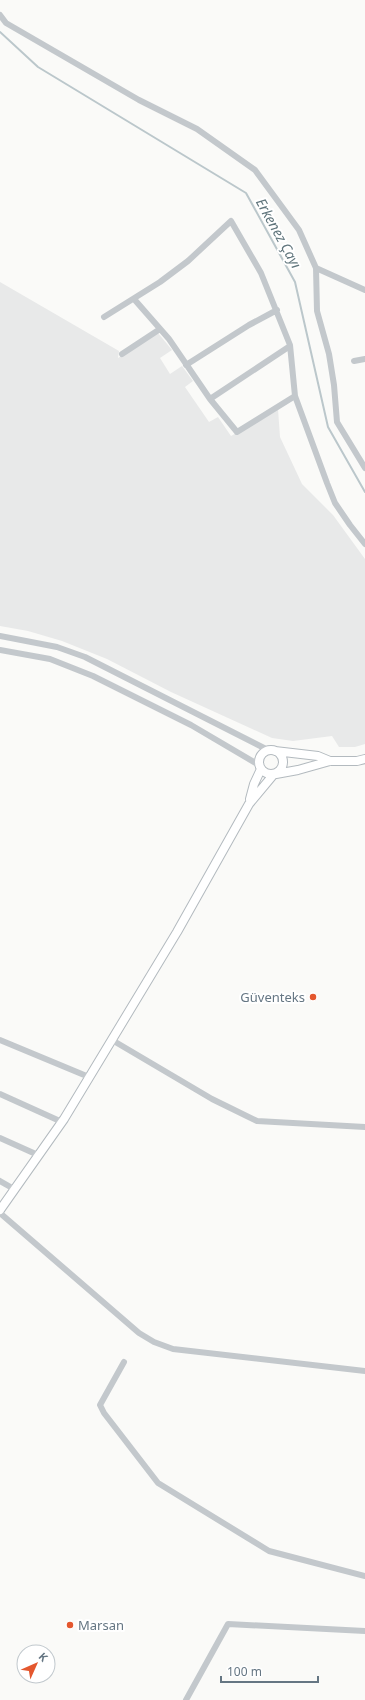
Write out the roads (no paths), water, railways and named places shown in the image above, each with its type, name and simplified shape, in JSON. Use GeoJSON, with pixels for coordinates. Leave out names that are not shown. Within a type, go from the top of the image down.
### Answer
{"type":"FeatureCollection","features":[{"type":"Feature","properties":{"kind":"street"},"geometry":{"type":"LineString","coordinates":[[0,15],[6,23],[139,100],[197,129],[255,170],[299,230],[316,268],[317,311],[329,354],[334,385],[337,422],[365,468]]}},
{"type":"Feature","properties":{"kind":"street"},"geometry":{"type":"LineString","coordinates":[[104,317],[160,282],[188,261],[231,221],[261,273],[277,310],[290,346],[295,396],[336,503],[350,525],[365,544]]}},
{"type":"Feature","properties":{"kind":"street"},"geometry":{"type":"LineString","coordinates":[[316,268],[365,290]]}},
{"type":"Feature","properties":{"kind":"street"},"geometry":{"type":"LineString","coordinates":[[134,299],[160,329],[210,399],[237,432],[295,396]]}},
{"type":"Feature","properties":{"kind":"street"},"geometry":{"type":"LineString","coordinates":[[186,365],[249,325],[277,310]]}},
{"type":"Feature","properties":{"kind":"street"},"geometry":{"type":"LineString","coordinates":[[122,354],[160,329]]}},
{"type":"Feature","properties":{"kind":"street"},"geometry":{"type":"LineString","coordinates":[[210,399],[290,346]]}},
{"type":"Feature","properties":{"kind":"street"},"geometry":{"type":"LineString","coordinates":[[354,361],[365,360]]}},
{"type":"Feature","properties":{"kind":"street"},"geometry":{"type":"LineString","coordinates":[[0,636],[57,647],[85,657],[272,750],[282,756],[284,764],[249,804],[177,932],[62,1122],[14,1189],[0,1212],[139,1333],[154,1342],[173,1349],[365,1371]]}},
{"type":"Feature","properties":{"kind":"street"},"geometry":{"type":"LineString","coordinates":[[0,650],[50,659],[93,676],[191,725],[260,767],[267,774],[298,770],[330,761],[357,761],[365,759]]}},
{"type":"Feature","properties":{"kind":"street"},"geometry":{"type":"LineString","coordinates":[[249,804],[260,767],[260,758],[265,752],[272,750],[318,756],[330,761]]}},
{"type":"Feature","properties":{"kind":"street"},"geometry":{"type":"LineString","coordinates":[[0,1040],[89,1077]]}},
{"type":"Feature","properties":{"kind":"street"},"geometry":{"type":"LineString","coordinates":[[112,1040],[212,1099],[257,1121],[365,1127]]}},
{"type":"Feature","properties":{"kind":"street"},"geometry":{"type":"LineString","coordinates":[[0,1094],[62,1122]]}},
{"type":"Feature","properties":{"kind":"street"},"geometry":{"type":"LineString","coordinates":[[0,1138],[38,1155]]}},
{"type":"Feature","properties":{"kind":"street"},"geometry":{"type":"LineString","coordinates":[[0,1181],[14,1189]]}},
{"type":"Feature","properties":{"kind":"street"},"geometry":{"type":"LineString","coordinates":[[124,1362],[100,1405],[104,1413],[158,1483],[269,1551],[365,1576]]}},
{"type":"Feature","properties":{"kind":"street"},"geometry":{"type":"LineString","coordinates":[[186,1700],[228,1624],[365,1631]]}},
{"type":"Feature","properties":{"kind":"waterway","name":"Erkenez Çayı"},"geometry":{"type":"LineString","coordinates":[[0,32],[38,67],[246,193],[295,282],[328,427],[365,492]]}},
{"type":"Feature","properties":{"kind":"place","name":"Güventeks"},"geometry":{"type":"Point","coordinates":[313,997]}},
{"type":"Feature","properties":{"kind":"place","name":"Marsan"},"geometry":{"type":"Point","coordinates":[70,1625]}}]}
